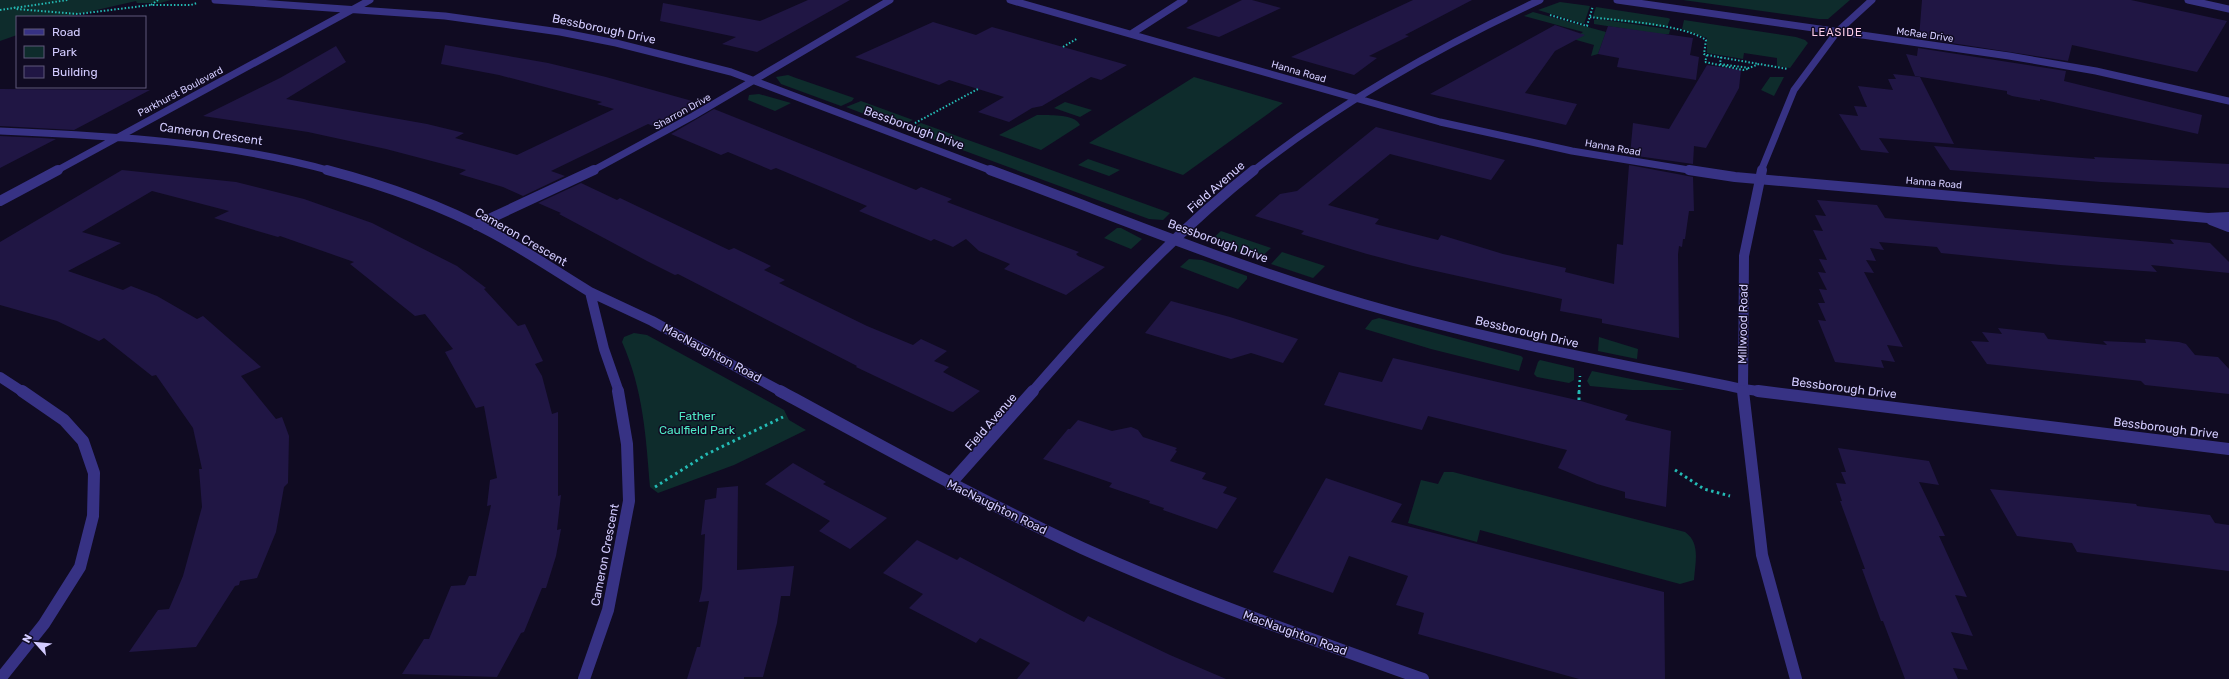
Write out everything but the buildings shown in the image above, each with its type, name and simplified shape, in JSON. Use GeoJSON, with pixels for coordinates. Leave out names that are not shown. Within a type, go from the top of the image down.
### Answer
{"type":"FeatureCollection","features":[{"type":"Feature","properties":{"kind":"street","name":"Bessborough Drive"},"geometry":{"type":"LineString","coordinates":[[215,0],[438,15],[555,32],[657,53],[753,81],[1282,278],[1392,312],[1581,358],[1743,389],[2229,449]]}},
{"type":"Feature","properties":{"kind":"street","name":"Parkhurst Boulevard"},"geometry":{"type":"LineString","coordinates":[[0,200],[370,0]]}},
{"type":"Feature","properties":{"kind":"street","name":"Sharron Drive"},"geometry":{"type":"LineString","coordinates":[[476,224],[625,154],[734,94],[753,81],[890,0]]}},
{"type":"Feature","properties":{"kind":"street","name":"Hanna Road"},"geometry":{"type":"LineString","coordinates":[[1010,0],[1354,99],[1440,122],[1572,151],[1655,165],[1760,178],[2208,218],[2229,217]]}},
{"type":"Feature","properties":{"kind":"street"},"geometry":{"type":"LineString","coordinates":[[1130,34],[1184,0]]}},
{"type":"Feature","properties":{"kind":"street","name":"Field Avenue"},"geometry":{"type":"LineString","coordinates":[[950,484],[981,453],[1063,357],[1176,239],[1260,165],[1354,99],[1475,29],[1540,0]]}},
{"type":"Feature","properties":{"kind":"street","name":"McRae Drive"},"geometry":{"type":"LineString","coordinates":[[1617,0],[2030,60],[2096,72],[2229,101]]}},
{"type":"Feature","properties":{"kind":"street","name":"Millwood Road"},"geometry":{"type":"LineString","coordinates":[[1796,679],[1762,555],[1743,389],[1744,256],[1760,178],[1794,90],[1837,32],[1872,0]]}},
{"type":"Feature","properties":{"kind":"street"},"geometry":{"type":"LineString","coordinates":[[2188,0],[2229,9]]}},
{"type":"Feature","properties":{"kind":"street","name":"Cameron Crescent"},"geometry":{"type":"LineString","coordinates":[[0,131],[119,136],[183,143],[296,161],[354,176],[476,224],[590,292],[604,349],[619,393],[627,444],[629,501],[623,540],[608,610],[584,679]]}},
{"type":"Feature","properties":{"kind":"street"},"geometry":{"type":"LineString","coordinates":[[2208,218],[2229,227]]}},
{"type":"Feature","properties":{"kind":"street","name":"MacNaughton Road"},"geometry":{"type":"LineString","coordinates":[[590,292],[679,336],[950,484],[1083,548],[1232,610],[1423,679]]}},
{"type":"Feature","properties":{"kind":"street"},"geometry":{"type":"LineString","coordinates":[[0,377],[64,420],[83,441],[94,473],[92,516],[80,567],[44,624],[0,679]]}},
{"type":"Feature","properties":{"kind":"path"},"geometry":{"type":"LineString","coordinates":[[0,10],[68,0]]}},
{"type":"Feature","properties":{"kind":"path"},"geometry":{"type":"LineString","coordinates":[[151,5],[158,0]]}},
{"type":"Feature","properties":{"kind":"path"},"geometry":{"type":"LineString","coordinates":[[14,7],[16,9],[76,14],[100,12],[122,6],[191,5],[198,2]]}},
{"type":"Feature","properties":{"kind":"path"},"geometry":{"type":"LineString","coordinates":[[1549,15],[1586,26],[1593,6]]}},
{"type":"Feature","properties":{"kind":"path"},"geometry":{"type":"LineString","coordinates":[[1590,17],[1693,33],[1705,38],[1704,54],[1792,70]]}},
{"type":"Feature","properties":{"kind":"path"},"geometry":{"type":"LineString","coordinates":[[1707,55],[1705,62],[1745,70],[1759,64]]}},
{"type":"Feature","properties":{"kind":"path"},"geometry":{"type":"LineString","coordinates":[[1721,57],[1720,64],[1749,68]]}},
{"type":"Feature","properties":{"kind":"path"},"geometry":{"type":"LineString","coordinates":[[893,134],[978,89]]}},
{"type":"Feature","properties":{"kind":"path"},"geometry":{"type":"LineString","coordinates":[[1579,400],[1581,358]]}},
{"type":"Feature","properties":{"kind":"path"},"geometry":{"type":"LineString","coordinates":[[655,487],[707,454],[786,416]]}},
{"type":"Feature","properties":{"kind":"path"},"geometry":{"type":"LineString","coordinates":[[1675,470],[1704,489],[1730,496]]}},
{"type":"Feature","properties":{"kind":"green space"},"geometry":{"type":"Polygon","coordinates":[[[0,0],[171,0],[160,3],[137,3],[136,1],[70,16],[16,16],[16,35],[0,41],[0,0]]]}},
{"type":"Feature","properties":{"kind":"green space"},"geometry":{"type":"Polygon","coordinates":[[[1683,0],[1850,0],[1828,19],[1819,19],[1683,0]]]}},
{"type":"Feature","properties":{"kind":"green space"},"geometry":{"type":"Polygon","coordinates":[[[1560,2],[1590,6],[1584,24],[1538,10],[1560,2]]]}},
{"type":"Feature","properties":{"kind":"green space"},"geometry":{"type":"Polygon","coordinates":[[[1596,7],[1670,19],[1667,27],[1664,27],[1596,18],[1593,16],[1596,7]]]}},
{"type":"Feature","properties":{"kind":"green space"},"geometry":{"type":"Polygon","coordinates":[[[1533,12],[1606,32],[1598,54],[1591,56],[1594,45],[1573,39],[1583,32],[1524,16],[1533,12]]]}},
{"type":"Feature","properties":{"kind":"green space"},"geometry":{"type":"Polygon","coordinates":[[[1598,19],[1670,30],[1669,34],[1659,34],[1594,24],[1594,20],[1598,19]]]}},
{"type":"Feature","properties":{"kind":"green space"},"geometry":{"type":"Polygon","coordinates":[[[1684,20],[1796,37],[1805,40],[1808,43],[1790,68],[1777,66],[1777,58],[1744,53],[1743,59],[1707,53],[1707,38],[1682,29],[1684,20]]]}},
{"type":"Feature","properties":{"kind":"green space"},"geometry":{"type":"Polygon","coordinates":[[[788,75],[854,98],[852,101],[841,106],[781,84],[776,77],[788,75]]]}},
{"type":"Feature","properties":{"kind":"green space"},"geometry":{"type":"Polygon","coordinates":[[[1194,77],[1283,103],[1183,175],[1089,143],[1194,77]]]}},
{"type":"Feature","properties":{"kind":"green space"},"geometry":{"type":"Polygon","coordinates":[[[1770,77],[1784,77],[1774,96],[1761,90],[1770,77]]]}},
{"type":"Feature","properties":{"kind":"green space"},"geometry":{"type":"Polygon","coordinates":[[[759,94],[791,103],[775,111],[748,100],[749,95],[759,94]]]}},
{"type":"Feature","properties":{"kind":"green space"},"geometry":{"type":"Polygon","coordinates":[[[861,101],[913,120],[898,127],[846,107],[861,101]]]}},
{"type":"Feature","properties":{"kind":"green space"},"geometry":{"type":"Polygon","coordinates":[[[1065,102],[1092,110],[1080,117],[1054,108],[1065,102]]]}},
{"type":"Feature","properties":{"kind":"green space"},"geometry":{"type":"Polygon","coordinates":[[[1037,115],[1068,117],[1077,121],[1080,125],[1041,150],[999,135],[1037,115]]]}},
{"type":"Feature","properties":{"kind":"green space"},"geometry":{"type":"Polygon","coordinates":[[[921,123],[1170,213],[1163,220],[1149,219],[908,130],[921,123]]]}},
{"type":"Feature","properties":{"kind":"green space"},"geometry":{"type":"Polygon","coordinates":[[[1088,159],[1120,170],[1109,176],[1078,165],[1088,159]]]}},
{"type":"Feature","properties":{"kind":"green space"},"geometry":{"type":"Polygon","coordinates":[[[1117,228],[1121,228],[1142,239],[1131,249],[1104,238],[1117,228]]]}},
{"type":"Feature","properties":{"kind":"green space"},"geometry":{"type":"Polygon","coordinates":[[[1221,231],[1271,248],[1259,259],[1222,246],[1211,240],[1221,231]]]}},
{"type":"Feature","properties":{"kind":"green space"},"geometry":{"type":"Polygon","coordinates":[[[1282,252],[1325,266],[1313,278],[1271,264],[1282,252]]]}},
{"type":"Feature","properties":{"kind":"green space"},"geometry":{"type":"Polygon","coordinates":[[[1189,259],[1202,260],[1247,276],[1247,279],[1238,289],[1180,267],[1189,259]]]}},
{"type":"Feature","properties":{"kind":"green space"},"geometry":{"type":"Polygon","coordinates":[[[1379,318],[1521,356],[1523,358],[1519,371],[1431,349],[1365,329],[1372,320],[1379,318]]]}},
{"type":"Feature","properties":{"kind":"green space","name":"Father Caulfield Park"},"geometry":{"type":"Polygon","coordinates":[[[634,333],[647,335],[784,410],[789,420],[806,430],[734,465],[658,493],[650,487],[645,431],[639,395],[635,377],[622,342],[624,337],[634,333]]]}},
{"type":"Feature","properties":{"kind":"green space"},"geometry":{"type":"Polygon","coordinates":[[[1599,337],[1638,349],[1637,359],[1598,351],[1599,337]]]}},
{"type":"Feature","properties":{"kind":"green space"},"geometry":{"type":"Polygon","coordinates":[[[1540,360],[1574,368],[1574,380],[1569,383],[1537,377],[1534,374],[1540,360]]]}},
{"type":"Feature","properties":{"kind":"green space"},"geometry":{"type":"Polygon","coordinates":[[[1592,371],[1685,390],[1632,390],[1590,386],[1587,381],[1592,371]]]}},
{"type":"Feature","properties":{"kind":"green space"},"geometry":{"type":"Polygon","coordinates":[[[1444,472],[1453,472],[1685,532],[1690,537],[1695,548],[1696,560],[1694,580],[1680,584],[1480,530],[1477,542],[1408,523],[1421,480],[1438,484],[1444,472]]]}},
{"type":"Feature","properties":{"kind":"district","name":"LEASIDE"},"geometry":{"type":"Point","coordinates":[1837,32]}}]}
